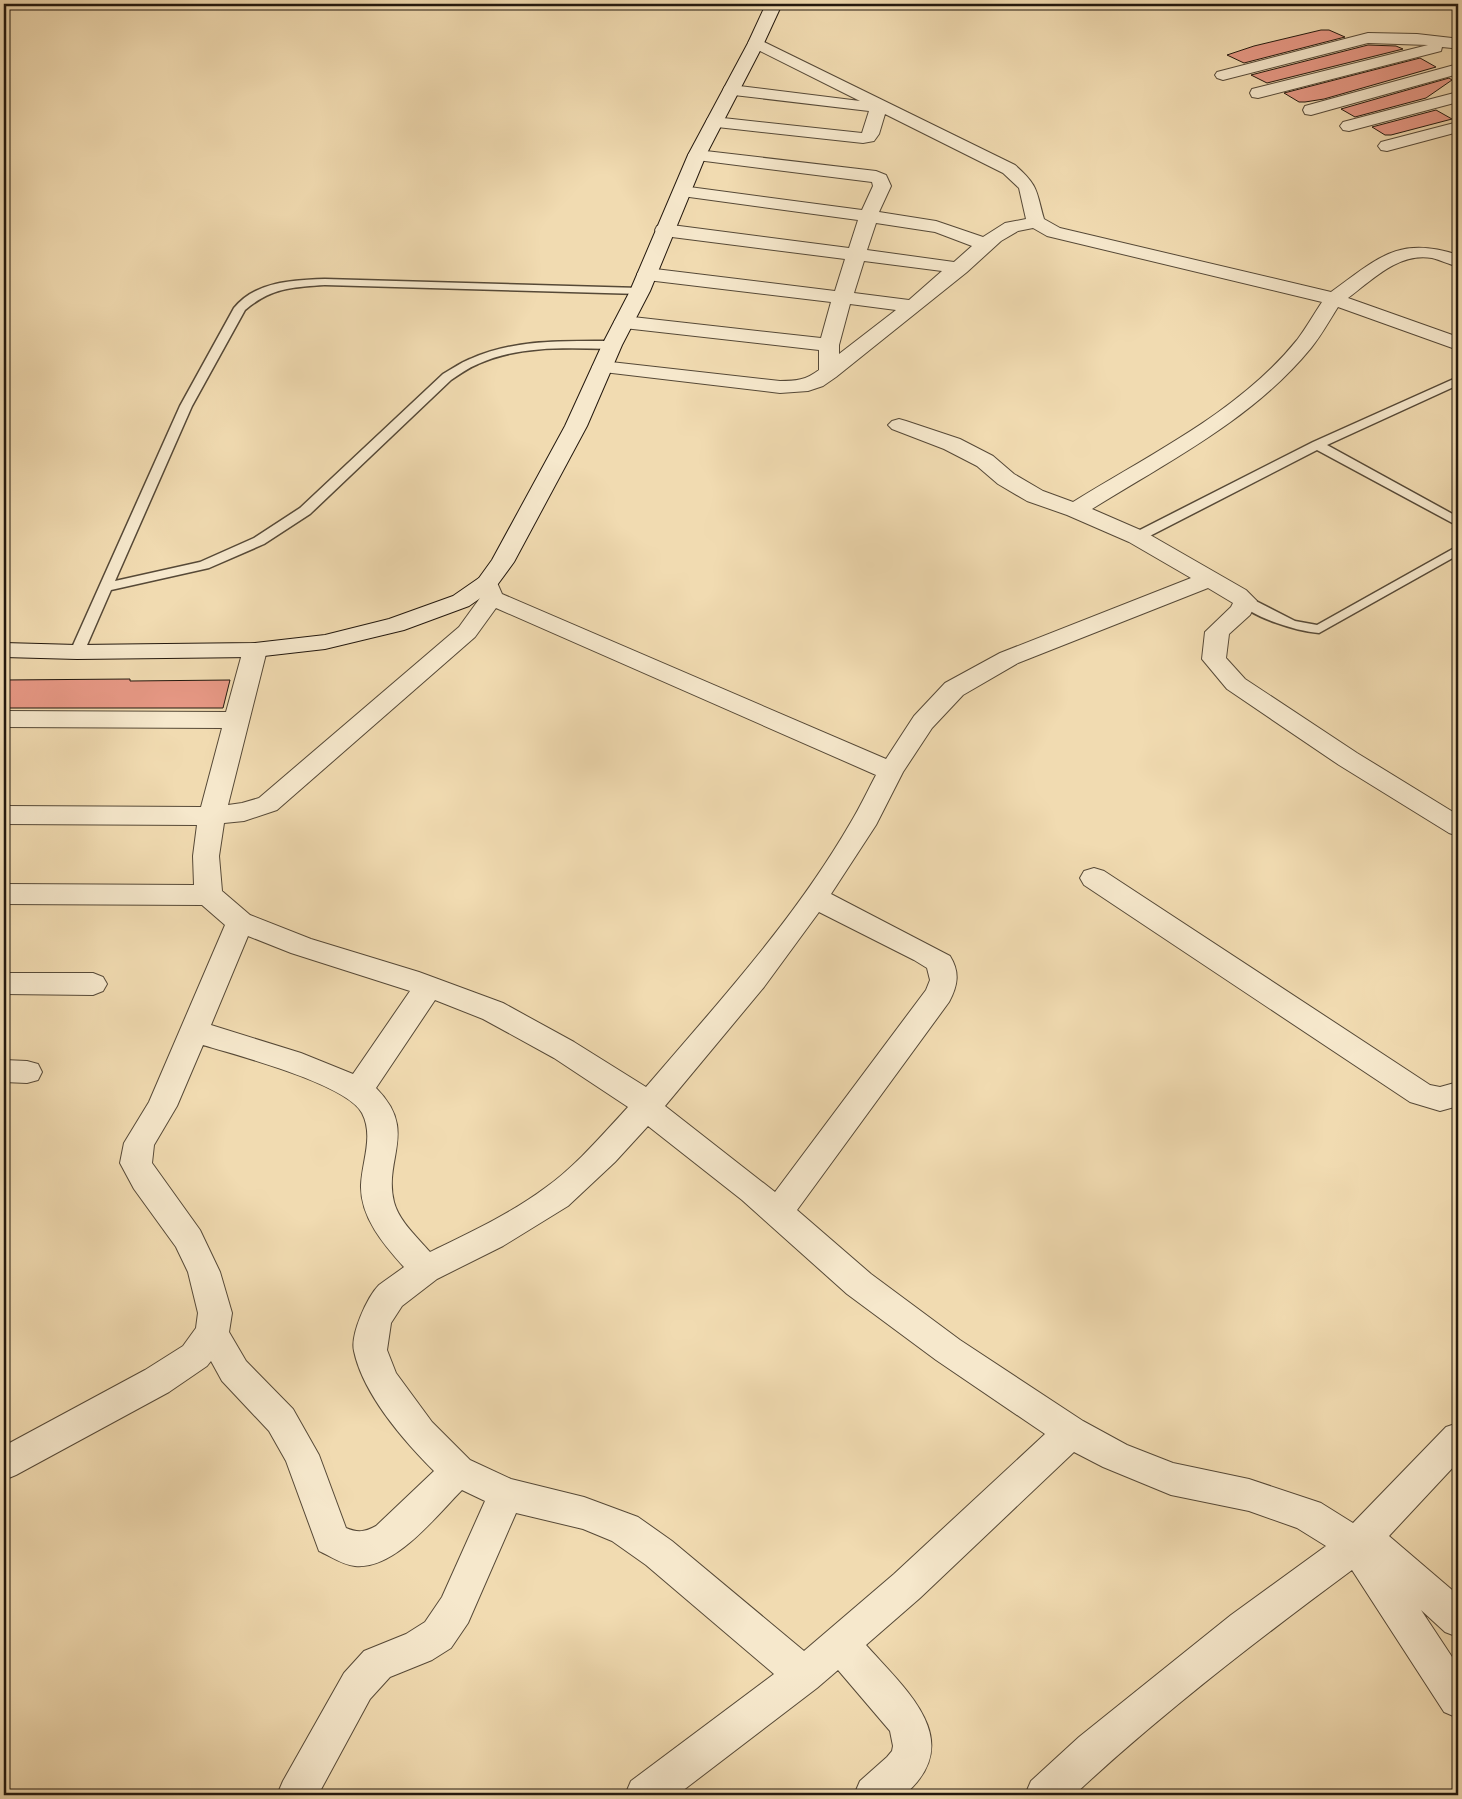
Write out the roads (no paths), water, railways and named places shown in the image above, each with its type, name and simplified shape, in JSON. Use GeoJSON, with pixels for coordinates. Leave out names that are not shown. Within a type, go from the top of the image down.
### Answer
{"type":"FeatureCollection","features":[{"type":"Feature","properties":{"kind":"street"},"geometry":{"type":"LineString","coordinates":[[4,816],[212,816],[244,812],[268,804],[467,632],[576,426],[612,345],[643,282],[697,155],[756,43],[774,4]]}},
{"type":"Feature","properties":{"kind":"street"},"geometry":{"type":"LineString","coordinates":[[1451,4],[1458,6]]}},
{"type":"Feature","properties":{"kind":"street"},"geometry":{"type":"LineString","coordinates":[[1223,75],[1368,38],[1417,39],[1455,43]]}},
{"type":"Feature","properties":{"kind":"street"},"geometry":{"type":"LineString","coordinates":[[756,43],[882,109],[1009,169],[1028,184],[1033,196],[1033,211],[1036,222]]}},
{"type":"Feature","properties":{"kind":"street"},"geometry":{"type":"LineString","coordinates":[[1258,93],[1455,43]]}},
{"type":"Feature","properties":{"kind":"street"},"geometry":{"type":"LineString","coordinates":[[1311,110],[1458,69]]}},
{"type":"Feature","properties":{"kind":"street"},"geometry":{"type":"LineString","coordinates":[[731,90],[882,109]]}},
{"type":"Feature","properties":{"kind":"street"},"geometry":{"type":"LineString","coordinates":[[1349,126],[1458,97]]}},
{"type":"Feature","properties":{"kind":"street"},"geometry":{"type":"LineString","coordinates":[[714,122],[862,138],[868,137],[882,109]]}},
{"type":"Feature","properties":{"kind":"street"},"geometry":{"type":"LineString","coordinates":[[1387,146],[1458,127]]}},
{"type":"Feature","properties":{"kind":"street"},"geometry":{"type":"LineString","coordinates":[[697,155],[870,175],[880,179],[882,186],[869,216],[842,296],[829,345],[829,373]]}},
{"type":"Feature","properties":{"kind":"street"},"geometry":{"type":"LineString","coordinates":[[682,191],[869,216],[948,229],[985,245]]}},
{"type":"Feature","properties":{"kind":"street"},"geometry":{"type":"LineString","coordinates":[[602,367],[780,387],[801,387],[816,382],[960,268],[994,237],[1012,227],[1036,222],[1054,232],[1334,299],[1458,344]]}},
{"type":"Feature","properties":{"kind":"street"},"geometry":{"type":"LineString","coordinates":[[664,230],[960,268]]}},
{"type":"Feature","properties":{"kind":"street"},"geometry":{"type":"LineString","coordinates":[[1075,510],[1215,424],[1259,390],[1304,344],[1334,299],[1379,266],[1398,255],[1419,252],[1434,253],[1458,261]]}},
{"type":"Feature","properties":{"kind":"street"},"geometry":{"type":"LineString","coordinates":[[643,282],[842,296],[913,306]]}},
{"type":"Feature","properties":{"kind":"street"},"geometry":{"type":"LineString","coordinates":[[624,322],[829,345]]}},
{"type":"Feature","properties":{"kind":"street"},"geometry":{"type":"LineString","coordinates":[[899,426],[952,444],[985,461],[1006,479],[1035,496],[1075,510],[1137,537],[1238,595],[1245,601],[1242,610],[1217,632],[1214,659],[1236,684],[1458,828]]}},
{"type":"Feature","properties":{"kind":"street"},"geometry":{"type":"LineString","coordinates":[[804,1675],[659,1552],[625,1529],[584,1513],[506,1494],[458,1470],[420,1433],[383,1382],[370,1350],[375,1320],[390,1296],[426,1269],[492,1237],[557,1196],[604,1152],[646,1108],[754,980],[815,898],[863,824],[891,771],[923,722],[954,689],[1009,658],[1209,579]]}},
{"type":"Feature","properties":{"kind":"street"},"geometry":{"type":"LineString","coordinates":[[4,650],[77,652],[255,650],[325,642],[396,625],[490,590],[891,771]]}},
{"type":"Feature","properties":{"kind":"street"},"geometry":{"type":"LineString","coordinates":[[208,896],[206,856],[212,816],[255,650]]}},
{"type":"Feature","properties":{"kind":"street"},"geometry":{"type":"LineString","coordinates":[[4,718],[238,720]]}},
{"type":"Feature","properties":{"kind":"street"},"geometry":{"type":"LineString","coordinates":[[1094,878],[1421,1094],[1440,1100],[1458,1094]]}},
{"type":"Feature","properties":{"kind":"street"},"geometry":{"type":"LineString","coordinates":[[4,894],[208,896],[240,922],[301,946],[429,986],[493,1011],[564,1050],[637,1096],[646,1108],[746,1185],[858,1284],[948,1350],[1071,1432],[1115,1456],[1171,1479],[1248,1495],[1308,1515],[1360,1541],[1458,1619]]}},
{"type":"Feature","properties":{"kind":"street"},"geometry":{"type":"LineString","coordinates":[[778,1212],[939,994],[944,980],[940,963],[815,898]]}},
{"type":"Feature","properties":{"kind":"street"},"geometry":{"type":"LineString","coordinates":[[4,1464],[157,1381],[195,1356],[212,1333],[215,1313],[204,1272],[189,1240],[145,1180],[136,1163],[139,1143],[162,1106],[240,922]]}},
{"type":"Feature","properties":{"kind":"street"},"geometry":{"type":"LineString","coordinates":[[4,983],[93,984]]}},
{"type":"Feature","properties":{"kind":"street"},"geometry":{"type":"LineString","coordinates":[[357,1092],[429,986]]}},
{"type":"Feature","properties":{"kind":"street"},"geometry":{"type":"LineString","coordinates":[[193,1031],[316,1070],[349,1085],[373,1103],[383,1132],[377,1172],[378,1202],[392,1230],[426,1269]]}},
{"type":"Feature","properties":{"kind":"street"},"geometry":{"type":"LineString","coordinates":[[212,1333],[234,1371],[281,1420],[301,1455],[332,1539],[354,1549],[371,1548],[389,1538],[458,1470]]}},
{"type":"Feature","properties":{"kind":"street"},"geometry":{"type":"LineString","coordinates":[[645,1795],[804,1675],[907,1586],[1071,1432]]}},
{"type":"Feature","properties":{"kind":"street"},"geometry":{"type":"LineString","coordinates":[[1045,1795],[1093,1751],[1244,1628],[1360,1541],[1458,1438]]}},
{"type":"Feature","properties":{"kind":"street"},"geometry":{"type":"LineString","coordinates":[[297,1795],[358,1686],[377,1664],[419,1647],[438,1634],[455,1610],[506,1494]]}},
{"type":"Feature","properties":{"kind":"street"},"geometry":{"type":"LineString","coordinates":[[1360,1541],[1458,1699]]}},
{"type":"Feature","properties":{"kind":"street"},"geometry":{"type":"LineString","coordinates":[[840,1643],[906,1720],[912,1736],[913,1751],[907,1765],[874,1795]]}},
{"type":"Feature","properties":{"kind":"lane"},"geometry":{"type":"LineString","coordinates":[[77,652],[186,406],[240,308],[253,296],[270,287],[325,282],[643,282]]}},
{"type":"Feature","properties":{"kind":"lane"},"geometry":{"type":"LineString","coordinates":[[106,587],[204,565],[260,542],[305,510],[447,377],[473,361],[509,350],[549,345],[612,345]]}},
{"type":"Feature","properties":{"kind":"lane"},"geometry":{"type":"LineString","coordinates":[[1137,537],[1316,445],[1458,381]]}},
{"type":"Feature","properties":{"kind":"lane"},"geometry":{"type":"LineString","coordinates":[[1316,445],[1458,522]]}},
{"type":"Feature","properties":{"kind":"lane"},"geometry":{"type":"LineString","coordinates":[[1245,601],[1287,624],[1303,629],[1319,629],[1457,552]]}}]}
